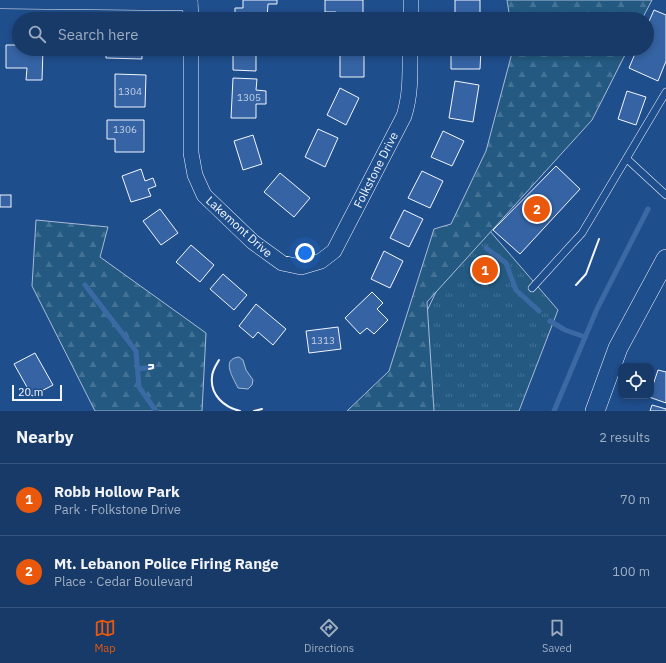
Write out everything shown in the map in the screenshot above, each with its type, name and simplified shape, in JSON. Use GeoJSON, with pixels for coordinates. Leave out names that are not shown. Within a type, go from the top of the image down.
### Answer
{"type":"FeatureCollection","features":[{"type":"Feature","properties":{"kind":"street"},"geometry":{"type":"LineString","coordinates":[[411,0],[411,12]]}},
{"type":"Feature","properties":{"kind":"street"},"geometry":{"type":"LineString","coordinates":[[0,1],[190,2]]}},
{"type":"Feature","properties":{"kind":"street","name":"Lakemont Drive"},"geometry":{"type":"LineString","coordinates":[[191,56],[191,153],[195,175],[204,195],[224,215],[271,256],[282,264],[301,267]]}},
{"type":"Feature","properties":{"kind":"street","name":"Folkstone Drive"},"geometry":{"type":"LineString","coordinates":[[301,267],[321,261],[334,251],[404,116],[410,85],[410,56]]}},
{"type":"Feature","properties":{"kind":"street"},"geometry":{"type":"LineString","coordinates":[[595,411],[618,348],[666,259]]}},
{"type":"Feature","properties":{"kind":"lane"},"geometry":{"type":"LineString","coordinates":[[532,288],[582,233],[666,92]]}},
{"type":"Feature","properties":{"kind":"lane"},"geometry":{"type":"LineString","coordinates":[[627,159],[666,195]]}},
{"type":"Feature","properties":{"kind":"green space"},"geometry":{"type":"Polygon","coordinates":[[[507,0],[652,0],[646,12],[509,12],[507,0]]]}},
{"type":"Feature","properties":{"kind":"green space"},"geometry":{"type":"Polygon","coordinates":[[[511,56],[624,56],[592,120],[427,302],[434,411],[347,411],[389,371],[434,229],[451,224],[486,151],[511,56]]]}},
{"type":"Feature","properties":{"kind":"green space"},"geometry":{"type":"Polygon","coordinates":[[[521,114],[489,230],[558,310],[519,411],[363,411],[393,382],[521,114]]]}},
{"type":"Feature","properties":{"kind":"green space"},"geometry":{"type":"Polygon","coordinates":[[[36,220],[108,227],[100,257],[206,333],[202,411],[95,411],[32,286],[36,220]]]}},
{"type":"Feature","properties":{"kind":"shaded area"},"geometry":{"type":"Polygon","coordinates":[[[239,357],[243,360],[246,370],[253,380],[252,385],[248,389],[238,388],[230,370],[230,361],[239,357]]]}},
{"type":"Feature","properties":{"kind":"building"},"geometry":{"type":"Polygon","coordinates":[[[243,0],[277,0],[277,4],[268,4],[267,12],[235,12],[235,8],[243,8],[243,0]]]}},
{"type":"Feature","properties":{"kind":"building"},"geometry":{"type":"Polygon","coordinates":[[[325,0],[363,0],[363,12],[325,12],[325,0]]]}},
{"type":"Feature","properties":{"kind":"building"},"geometry":{"type":"Polygon","coordinates":[[[455,0],[480,0],[480,12],[455,12],[455,0]]]}},
{"type":"Feature","properties":{"kind":"building"},"geometry":{"type":"Polygon","coordinates":[[[654,10],[666,15],[666,61],[658,81],[629,68],[634,56],[654,56],[654,10]]]}},
{"type":"Feature","properties":{"kind":"building"},"geometry":{"type":"Polygon","coordinates":[[[6,45],[12,45],[12,56],[43,56],[42,80],[26,80],[27,68],[6,68],[6,45]]]}},
{"type":"Feature","properties":{"kind":"building"},"geometry":{"type":"Polygon","coordinates":[[[106,56],[142,56],[142,59],[106,58],[106,56]]]}},
{"type":"Feature","properties":{"kind":"building"},"geometry":{"type":"Polygon","coordinates":[[[233,56],[256,56],[256,71],[233,70],[233,56]]]}},
{"type":"Feature","properties":{"kind":"building"},"geometry":{"type":"Polygon","coordinates":[[[340,56],[364,56],[364,77],[340,77],[340,56]]]}},
{"type":"Feature","properties":{"kind":"building"},"geometry":{"type":"Polygon","coordinates":[[[451,56],[481,56],[480,69],[451,69],[451,56]]]}},
{"type":"Feature","properties":{"kind":"building"},"geometry":{"type":"Polygon","coordinates":[[[115,74],[146,75],[145,107],[115,107],[115,74]]]}},
{"type":"Feature","properties":{"kind":"building"},"geometry":{"type":"Polygon","coordinates":[[[233,78],[257,79],[256,90],[266,91],[266,104],[256,104],[256,118],[231,118],[233,78]]]}},
{"type":"Feature","properties":{"kind":"building"},"geometry":{"type":"Polygon","coordinates":[[[455,81],[479,85],[473,122],[449,118],[455,81]]]}},
{"type":"Feature","properties":{"kind":"building"},"geometry":{"type":"Polygon","coordinates":[[[340,88],[359,98],[346,125],[327,115],[340,88]]]}},
{"type":"Feature","properties":{"kind":"building"},"geometry":{"type":"Polygon","coordinates":[[[627,91],[646,97],[636,125],[618,119],[627,91]]]}},
{"type":"Feature","properties":{"kind":"building"},"geometry":{"type":"Polygon","coordinates":[[[107,120],[144,120],[144,152],[115,152],[115,139],[107,139],[107,120]]]}},
{"type":"Feature","properties":{"kind":"building"},"geometry":{"type":"Polygon","coordinates":[[[318,129],[338,138],[325,167],[305,157],[318,129]]]}},
{"type":"Feature","properties":{"kind":"building"},"geometry":{"type":"Polygon","coordinates":[[[443,131],[464,141],[452,166],[431,157],[443,131]]]}},
{"type":"Feature","properties":{"kind":"building"},"geometry":{"type":"Polygon","coordinates":[[[253,135],[262,164],[243,170],[234,141],[253,135]]]}},
{"type":"Feature","properties":{"kind":"building"},"geometry":{"type":"Polygon","coordinates":[[[556,166],[580,189],[520,254],[493,230],[556,166]]]}},
{"type":"Feature","properties":{"kind":"building"},"geometry":{"type":"Polygon","coordinates":[[[141,169],[145,181],[153,178],[156,186],[148,189],[151,196],[131,202],[122,176],[141,169]]]}},
{"type":"Feature","properties":{"kind":"building"},"geometry":{"type":"Polygon","coordinates":[[[422,171],[443,181],[430,208],[408,198],[422,171]]]}},
{"type":"Feature","properties":{"kind":"building"},"geometry":{"type":"Polygon","coordinates":[[[280,173],[310,198],[294,217],[264,192],[280,173]]]}},
{"type":"Feature","properties":{"kind":"building"},"geometry":{"type":"Polygon","coordinates":[[[0,195],[11,195],[11,207],[0,207],[0,195]]]}},
{"type":"Feature","properties":{"kind":"building"},"geometry":{"type":"Polygon","coordinates":[[[160,209],[178,233],[161,245],[143,221],[160,209]]]}},
{"type":"Feature","properties":{"kind":"building"},"geometry":{"type":"Polygon","coordinates":[[[404,210],[423,219],[409,247],[390,238],[404,210]]]}},
{"type":"Feature","properties":{"kind":"building"},"geometry":{"type":"Polygon","coordinates":[[[191,245],[214,265],[200,282],[176,262],[191,245]]]}},
{"type":"Feature","properties":{"kind":"building"},"geometry":{"type":"Polygon","coordinates":[[[384,251],[403,261],[390,288],[371,279],[384,251]]]}},
{"type":"Feature","properties":{"kind":"building"},"geometry":{"type":"Polygon","coordinates":[[[223,274],[247,295],[234,310],[210,289],[223,274]]]}},
{"type":"Feature","properties":{"kind":"building"},"geometry":{"type":"Polygon","coordinates":[[[372,292],[383,303],[377,309],[388,320],[374,334],[367,328],[360,334],[345,318],[372,292]]]}},
{"type":"Feature","properties":{"kind":"building"},"geometry":{"type":"Polygon","coordinates":[[[256,304],[286,329],[273,345],[258,332],[253,338],[239,326],[256,304]]]}},
{"type":"Feature","properties":{"kind":"building"},"geometry":{"type":"Polygon","coordinates":[[[338,327],[341,349],[309,353],[306,331],[338,327]]]}},
{"type":"Feature","properties":{"kind":"building"},"geometry":{"type":"Polygon","coordinates":[[[35,353],[53,385],[32,396],[14,364],[35,353]]]}},
{"type":"Feature","properties":{"kind":"building"},"geometry":{"type":"Polygon","coordinates":[[[658,370],[666,372],[666,403],[654,399],[654,382],[658,370]]]}},
{"type":"Feature","properties":{"kind":"building"},"geometry":{"type":"Polygon","coordinates":[[[652,405],[666,409],[666,411],[650,411],[652,405]]]}},
{"type":"Feature","properties":{"kind":"waterway"},"geometry":{"type":"LineString","coordinates":[[554,411],[597,309],[648,209]]}},
{"type":"Feature","properties":{"kind":"waterway"},"geometry":{"type":"LineString","coordinates":[[486,248],[506,263],[516,290],[539,311]]}},
{"type":"Feature","properties":{"kind":"waterway"},"geometry":{"type":"LineString","coordinates":[[85,285],[136,351],[139,387],[156,411]]}},
{"type":"Feature","properties":{"kind":"waterway"},"geometry":{"type":"LineString","coordinates":[[550,321],[565,330],[585,337]]}},
{"type":"Feature","properties":{"kind":"waterway"},"geometry":{"type":"LineString","coordinates":[[138,369],[153,367]]}},
{"type":"Feature","properties":{"kind":"wall"},"geometry":{"type":"LineString","coordinates":[[576,285],[586,274],[599,239]]}},
{"type":"Feature","properties":{"kind":"wall"},"geometry":{"type":"LineString","coordinates":[[219,360],[212,375],[213,389],[219,399],[229,407],[240,411]]}},
{"type":"Feature","properties":{"kind":"wall"},"geometry":{"type":"LineString","coordinates":[[149,365],[153,365],[153,368],[149,369]]}},
{"type":"Feature","properties":{"kind":"wall"},"geometry":{"type":"LineString","coordinates":[[254,411],[262,409]]}},
{"type":"Feature","properties":{"kind":"place","name":"Mt. Lebanon Police Firing Range"},"geometry":{"type":"Point","coordinates":[537,209]}},
{"type":"Feature","properties":{"kind":"place","name":"Robb Hollow Park"},"geometry":{"type":"Point","coordinates":[485,270]}}]}
